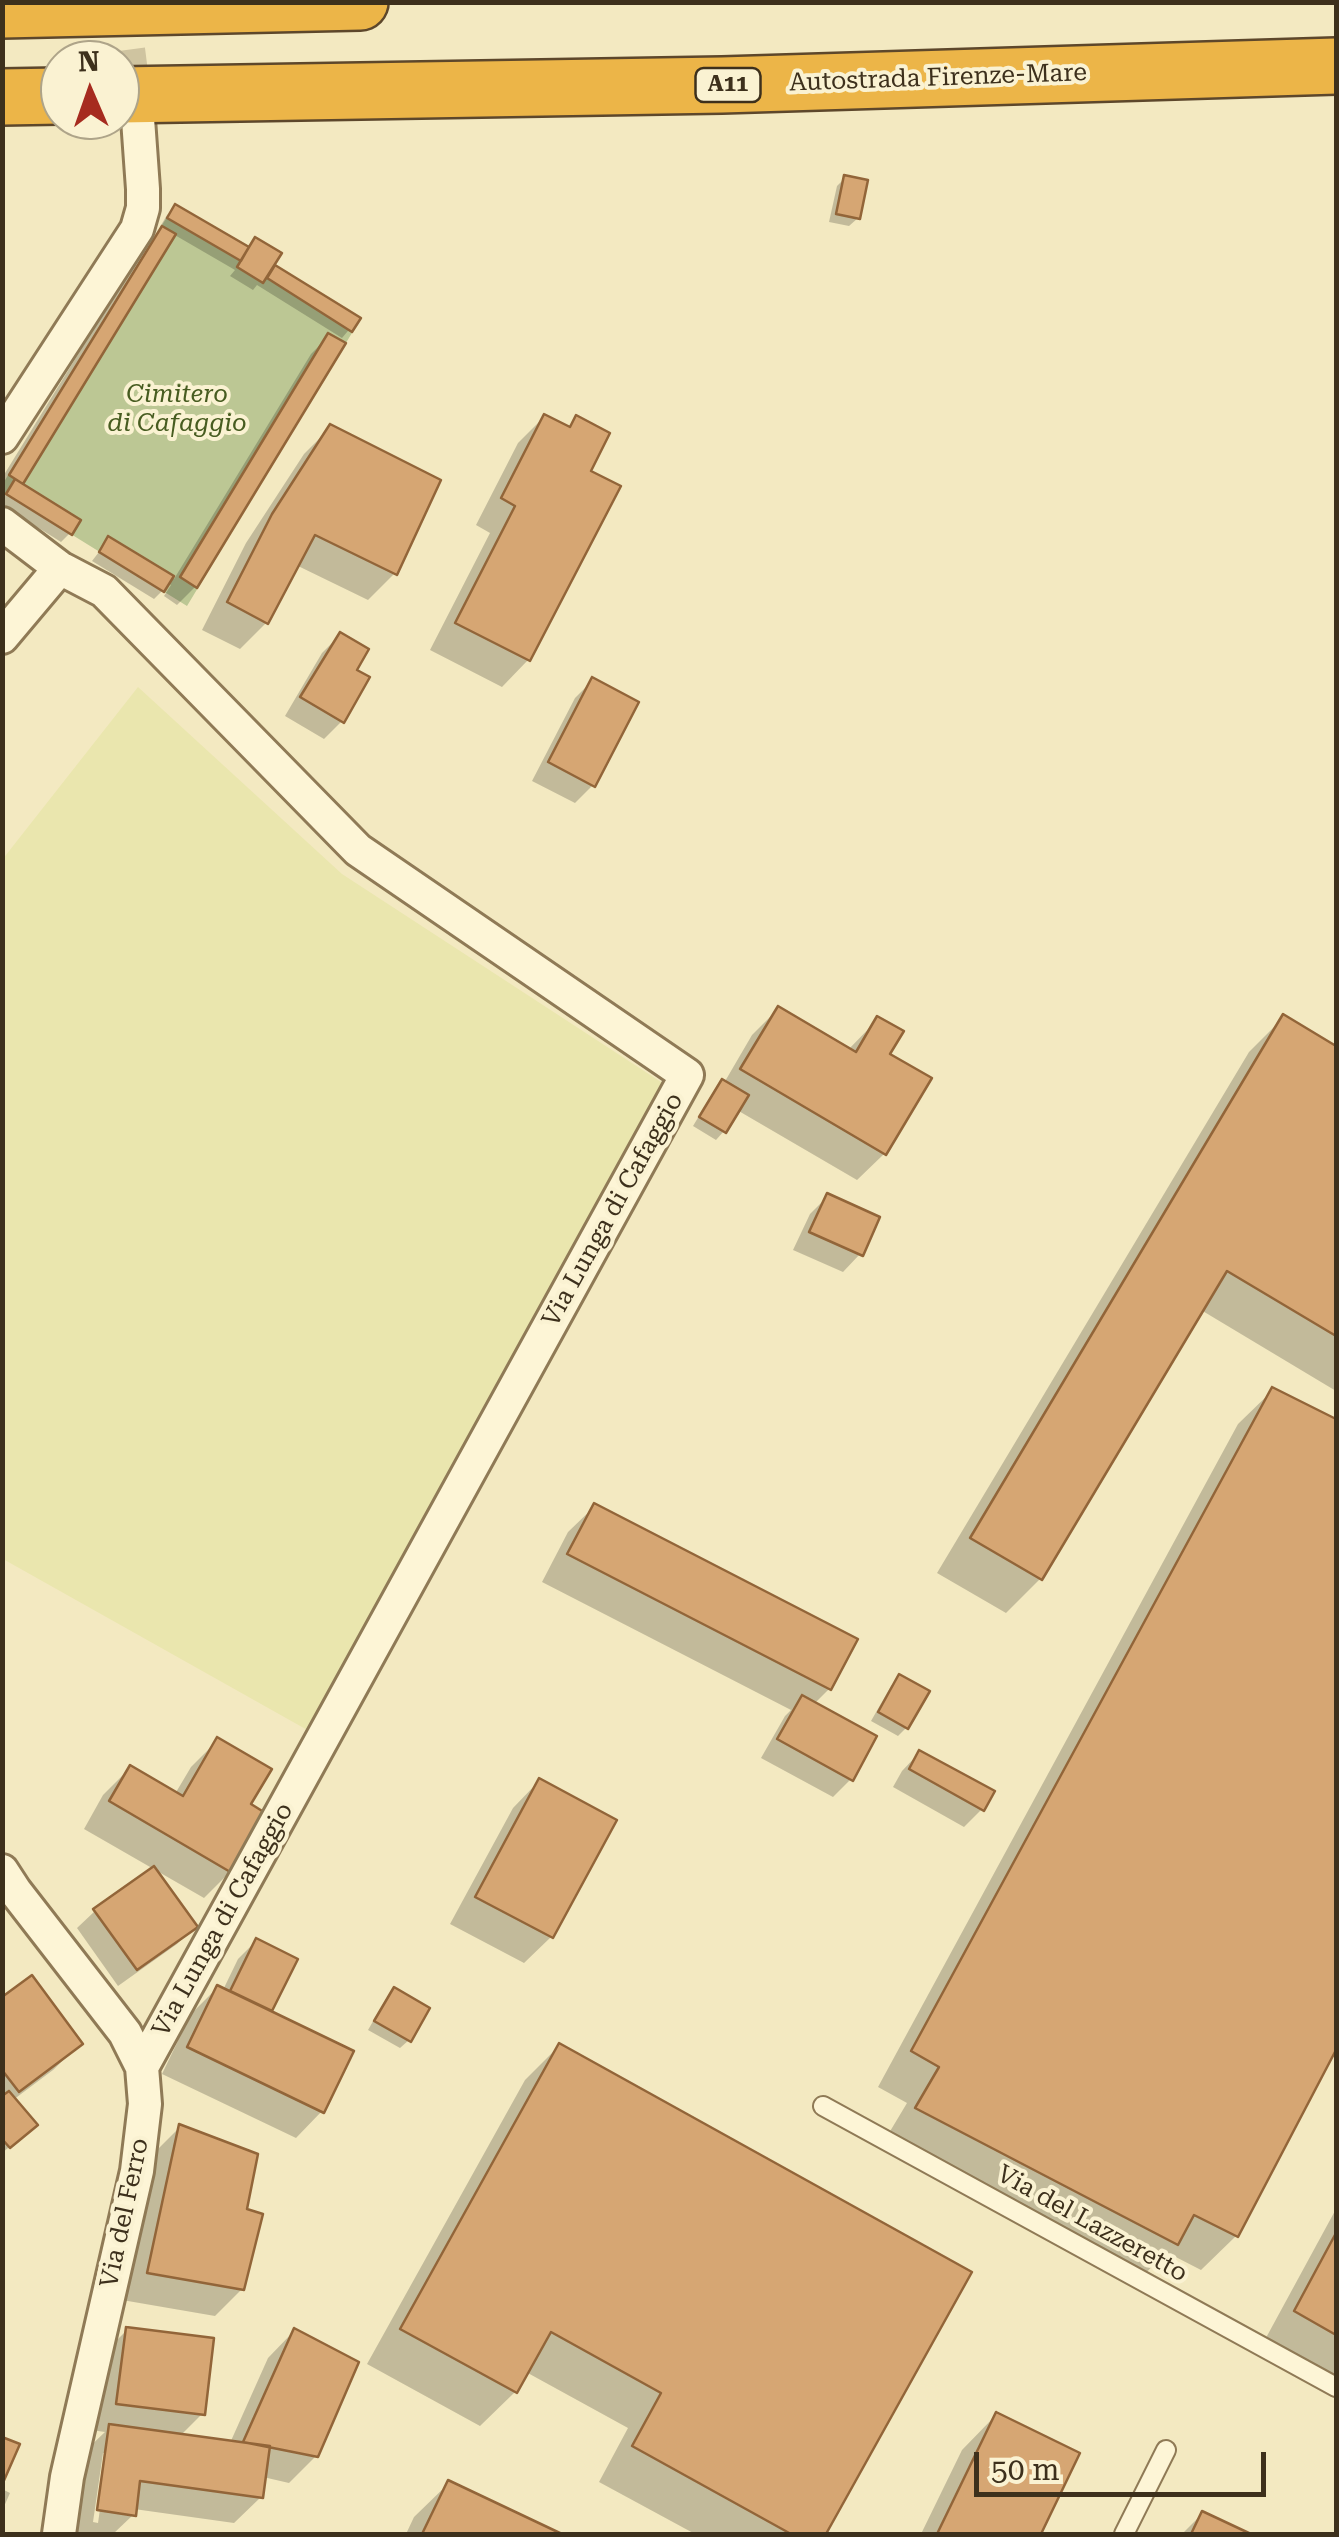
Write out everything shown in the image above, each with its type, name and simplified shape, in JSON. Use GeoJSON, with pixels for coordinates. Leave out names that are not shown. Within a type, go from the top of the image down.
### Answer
{"type":"FeatureCollection","features":[{"type":"Feature","properties":{"kind":"highway"},"geometry":{"type":"LineString","coordinates":[[2,10],[360,2]]}},
{"type":"Feature","properties":{"kind":"highway","name":"Autostrada Firenze-Mare"},"geometry":{"type":"LineString","coordinates":[[140,107],[1336,66]]}},
{"type":"Feature","properties":{"kind":"highway"},"geometry":{"type":"LineString","coordinates":[[2,97],[40,96]]}},
{"type":"Feature","properties":{"kind":"street"},"geometry":{"type":"LineString","coordinates":[[2,437],[137,229],[143,189],[135,140]]}},
{"type":"Feature","properties":{"kind":"street","name":"Via Lunga di Cafaggio"},"geometry":{"type":"LineString","coordinates":[[2,524],[60,568],[104,591],[358,850],[687,1075],[142,2067]]}},
{"type":"Feature","properties":{"kind":"street"},"geometry":{"type":"LineString","coordinates":[[2,637],[60,568]]}},
{"type":"Feature","properties":{"kind":"street","name":"Via del Ferro"},"geometry":{"type":"LineString","coordinates":[[2,1872],[125,2033],[142,2067],[145,2104],[137,2172],[67,2477],[59,2534]]}},
{"type":"Feature","properties":{"kind":"lane","name":"Via del Lazzeretto"},"geometry":{"type":"LineString","coordinates":[[823,2106],[1336,2387]]}},
{"type":"Feature","properties":{"kind":"lane"},"geometry":{"type":"LineString","coordinates":[[1124,2534],[1166,2450]]}},
{"type":"Feature","properties":{"kind":"shaded area"},"geometry":{"type":"Polygon","coordinates":[[[138,687],[342,874],[664,1084],[318,1736],[3,1559],[2,860],[138,687]]]}},
{"type":"Feature","properties":{"kind":"green space","name":"Cimitero di Cafaggio"},"geometry":{"type":"Polygon","coordinates":[[[175,204],[249,246],[255,237],[282,253],[275,265],[361,318],[187,606],[3,492],[2,485],[175,204]]]}},
{"type":"Feature","properties":{"kind":"building"},"geometry":{"type":"Polygon","coordinates":[[[844,175],[868,180],[860,219],[836,214],[844,175]]]}},
{"type":"Feature","properties":{"kind":"building"},"geometry":{"type":"Polygon","coordinates":[[[175,204],[249,247],[241,261],[167,218],[175,204]]]}},
{"type":"Feature","properties":{"kind":"building"},"geometry":{"type":"Polygon","coordinates":[[[162,226],[176,234],[23,484],[9,475],[162,226]]]}},
{"type":"Feature","properties":{"kind":"building"},"geometry":{"type":"Polygon","coordinates":[[[255,237],[282,253],[263,283],[237,267],[255,237]]]}},
{"type":"Feature","properties":{"kind":"building"},"geometry":{"type":"Polygon","coordinates":[[[275,265],[361,318],[352,332],[267,278],[275,265]]]}},
{"type":"Feature","properties":{"kind":"building"},"geometry":{"type":"Polygon","coordinates":[[[328,333],[346,343],[197,588],[180,577],[328,333]]]}},
{"type":"Feature","properties":{"kind":"building"},"geometry":{"type":"Polygon","coordinates":[[[544,414],[570,427],[576,415],[610,433],[591,471],[621,486],[530,661],[455,623],[515,506],[501,498],[544,414]]]}},
{"type":"Feature","properties":{"kind":"building"},"geometry":{"type":"Polygon","coordinates":[[[330,424],[441,480],[397,575],[315,535],[268,624],[227,602],[272,514],[330,424]]]}},
{"type":"Feature","properties":{"kind":"building"},"geometry":{"type":"Polygon","coordinates":[[[15,479],[81,520],[72,535],[6,494],[15,479]]]}},
{"type":"Feature","properties":{"kind":"building"},"geometry":{"type":"Polygon","coordinates":[[[108,536],[174,576],[164,592],[99,552],[108,536]]]}},
{"type":"Feature","properties":{"kind":"building"},"geometry":{"type":"Polygon","coordinates":[[[340,632],[369,649],[357,670],[370,677],[344,723],[300,697],[340,632]]]}},
{"type":"Feature","properties":{"kind":"building"},"geometry":{"type":"Polygon","coordinates":[[[592,677],[639,702],[595,787],[548,762],[592,677]]]}},
{"type":"Feature","properties":{"kind":"building"},"geometry":{"type":"Polygon","coordinates":[[[778,1006],[856,1052],[877,1016],[904,1031],[890,1054],[932,1078],[886,1155],[740,1069],[778,1006]]]}},
{"type":"Feature","properties":{"kind":"building"},"geometry":{"type":"Polygon","coordinates":[[[1283,1014],[1336,1046],[1336,1336],[1227,1271],[1042,1580],[970,1538],[1283,1014]]]}},
{"type":"Feature","properties":{"kind":"building"},"geometry":{"type":"Polygon","coordinates":[[[722,1079],[749,1095],[726,1133],[699,1117],[722,1079]]]}},
{"type":"Feature","properties":{"kind":"building"},"geometry":{"type":"Polygon","coordinates":[[[827,1193],[880,1217],[863,1256],[809,1232],[827,1193]]]}},
{"type":"Feature","properties":{"kind":"building"},"geometry":{"type":"Polygon","coordinates":[[[1272,1387],[1336,1419],[1336,2050],[1238,2237],[1194,2215],[1178,2245],[915,2108],[939,2067],[911,2051],[1272,1387]]]}},
{"type":"Feature","properties":{"kind":"building"},"geometry":{"type":"Polygon","coordinates":[[[594,1503],[858,1639],[831,1690],[567,1554],[594,1503]]]}},
{"type":"Feature","properties":{"kind":"building"},"geometry":{"type":"Polygon","coordinates":[[[899,1674],[930,1691],[908,1729],[878,1712],[899,1674]]]}},
{"type":"Feature","properties":{"kind":"building"},"geometry":{"type":"Polygon","coordinates":[[[802,1695],[877,1736],[853,1781],[777,1739],[802,1695]]]}},
{"type":"Feature","properties":{"kind":"building"},"geometry":{"type":"Polygon","coordinates":[[[217,1737],[272,1769],[251,1804],[267,1814],[232,1873],[109,1801],[130,1765],[183,1796],[217,1737]]]}},
{"type":"Feature","properties":{"kind":"building"},"geometry":{"type":"Polygon","coordinates":[[[919,1750],[995,1791],[984,1811],[909,1769],[919,1750]]]}},
{"type":"Feature","properties":{"kind":"building"},"geometry":{"type":"Polygon","coordinates":[[[539,1778],[617,1820],[553,1938],[475,1897],[539,1778]]]}},
{"type":"Feature","properties":{"kind":"building"},"geometry":{"type":"Polygon","coordinates":[[[154,1866],[198,1927],[137,1970],[93,1909],[154,1866]]]}},
{"type":"Feature","properties":{"kind":"building"},"geometry":{"type":"Polygon","coordinates":[[[256,1938],[298,1959],[272,2011],[230,1991],[256,1938]]]}},
{"type":"Feature","properties":{"kind":"building"},"geometry":{"type":"Polygon","coordinates":[[[32,1975],[83,2044],[19,2092],[2,2070],[2,1997],[32,1975]]]}},
{"type":"Feature","properties":{"kind":"building"},"geometry":{"type":"Polygon","coordinates":[[[217,1985],[354,2051],[324,2113],[187,2047],[217,1985]]]}},
{"type":"Feature","properties":{"kind":"building"},"geometry":{"type":"Polygon","coordinates":[[[394,1987],[430,2008],[411,2042],[374,2021],[394,1987]]]}},
{"type":"Feature","properties":{"kind":"building"},"geometry":{"type":"Polygon","coordinates":[[[559,2043],[972,2272],[826,2534],[791,2534],[632,2446],[661,2393],[551,2332],[517,2393],[400,2329],[559,2043]]]}},
{"type":"Feature","properties":{"kind":"building"},"geometry":{"type":"Polygon","coordinates":[[[9,2091],[38,2125],[10,2148],[2,2139],[2,2096],[9,2091]]]}},
{"type":"Feature","properties":{"kind":"building"},"geometry":{"type":"Polygon","coordinates":[[[179,2124],[258,2154],[247,2209],[263,2214],[244,2290],[147,2273],[179,2124]]]}},
{"type":"Feature","properties":{"kind":"building"},"geometry":{"type":"Polygon","coordinates":[[[1336,2233],[1336,2335],[1294,2311],[1336,2233]]]}},
{"type":"Feature","properties":{"kind":"building"},"geometry":{"type":"Polygon","coordinates":[[[126,2327],[214,2338],[205,2415],[116,2404],[126,2327]]]}},
{"type":"Feature","properties":{"kind":"building"},"geometry":{"type":"Polygon","coordinates":[[[294,2328],[359,2362],[318,2457],[243,2442],[294,2328]]]}},
{"type":"Feature","properties":{"kind":"building"},"geometry":{"type":"Polygon","coordinates":[[[996,2412],[1080,2453],[1041,2534],[937,2534],[996,2412]]]}},
{"type":"Feature","properties":{"kind":"building"},"geometry":{"type":"Polygon","coordinates":[[[109,2424],[270,2446],[263,2498],[140,2481],[136,2516],[97,2510],[109,2424]]]}},
{"type":"Feature","properties":{"kind":"building"},"geometry":{"type":"Polygon","coordinates":[[[2,2437],[20,2444],[2,2485],[2,2437]]]}},
{"type":"Feature","properties":{"kind":"building"},"geometry":{"type":"Polygon","coordinates":[[[448,2480],[562,2534],[422,2534],[448,2480]]]}},
{"type":"Feature","properties":{"kind":"building"},"geometry":{"type":"Polygon","coordinates":[[[1202,2511],[1251,2534],[1191,2534],[1202,2511]]]}},
{"type":"Feature","properties":{"kind":"tunnel"},"geometry":{"type":"LineString","coordinates":[[123,2],[128,40]]}}]}
